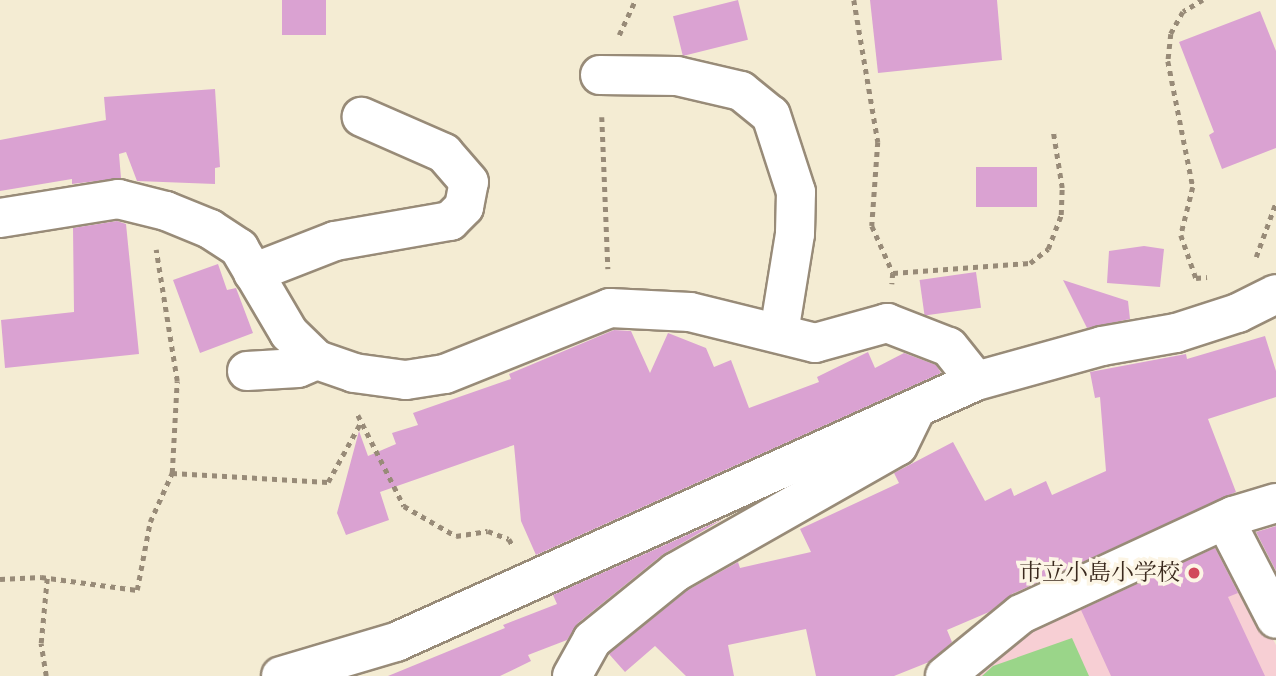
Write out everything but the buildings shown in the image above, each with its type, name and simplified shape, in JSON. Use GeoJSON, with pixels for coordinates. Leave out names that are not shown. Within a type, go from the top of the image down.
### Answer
{"type":"FeatureCollection","features":[{"type":"Feature","properties":{"kind":"street"},"geometry":{"type":"LineString","coordinates":[[600,75],[677,76],[741,91],[771,114],[796,192],[795,234],[779,333]]}},
{"type":"Feature","properties":{"kind":"street"},"geometry":{"type":"LineString","coordinates":[[253,273],[335,241],[450,221],[464,208],[469,182],[444,153],[362,117]]}},
{"type":"Feature","properties":{"kind":"street"},"geometry":{"type":"LineString","coordinates":[[0,218],[118,199],[146,205],[210,229],[239,248],[289,333],[331,365]]}},
{"type":"Feature","properties":{"kind":"street"},"geometry":{"type":"LineString","coordinates":[[281,676],[396,642],[536,582],[976,381],[1101,346],[1176,333],[1238,313],[1276,294]]}},
{"type":"Feature","properties":{"kind":"street"},"geometry":{"type":"LineString","coordinates":[[247,371],[331,365],[406,380],[445,374],[610,308],[690,312],[815,344],[887,323],[949,347],[976,381]]}},
{"type":"Feature","properties":{"kind":"street"},"geometry":{"type":"LineString","coordinates":[[572,676],[592,640],[676,572],[898,446],[916,409]]}},
{"type":"Feature","properties":{"kind":"street"},"geometry":{"type":"LineString","coordinates":[[946,676],[1021,614],[1225,520],[1276,503]]}},
{"type":"Feature","properties":{"kind":"street"},"geometry":{"type":"LineString","coordinates":[[1225,520],[1276,619]]}},
{"type":"Feature","properties":{"kind":"path"},"geometry":{"type":"LineString","coordinates":[[854,0],[878,142],[872,226],[893,273],[887,323]]}},
{"type":"Feature","properties":{"kind":"path"},"geometry":{"type":"LineString","coordinates":[[1203,0],[1184,12],[1171,34],[1168,61],[1194,187],[1181,235],[1196,278],[1210,277]]}},
{"type":"Feature","properties":{"kind":"path"},"geometry":{"type":"LineString","coordinates":[[600,75],[610,308]]}},
{"type":"Feature","properties":{"kind":"path"},"geometry":{"type":"LineString","coordinates":[[893,273],[1030,263],[1048,248],[1062,201],[1053,131]]}},
{"type":"Feature","properties":{"kind":"path"},"geometry":{"type":"LineString","coordinates":[[0,579],[47,578],[137,590],[150,523],[172,472],[177,381],[146,205]]}},
{"type":"Feature","properties":{"kind":"path"},"geometry":{"type":"LineString","coordinates":[[331,365],[404,506],[456,536],[488,531],[509,539],[536,582]]}},
{"type":"Feature","properties":{"kind":"path"},"geometry":{"type":"LineString","coordinates":[[172,472],[328,481],[361,422]]}},
{"type":"Feature","properties":{"kind":"path"},"geometry":{"type":"LineString","coordinates":[[46,676],[41,643],[47,578]]}},
{"type":"Feature","properties":{"kind":"shaded area","name":"市立小島小学校"},"geometry":{"type":"Polygon","coordinates":[[[1220,536],[1276,645],[1276,676],[968,676],[986,656],[1220,536]]]}},
{"type":"Feature","properties":{"kind":"green space"},"geometry":{"type":"Polygon","coordinates":[[[1072,638],[1089,676],[982,676],[993,666],[1072,638]]]}},
{"type":"Feature","properties":{"kind":"place","name":"市立小島小学校"},"geometry":{"type":"Point","coordinates":[1194,573]}}]}
